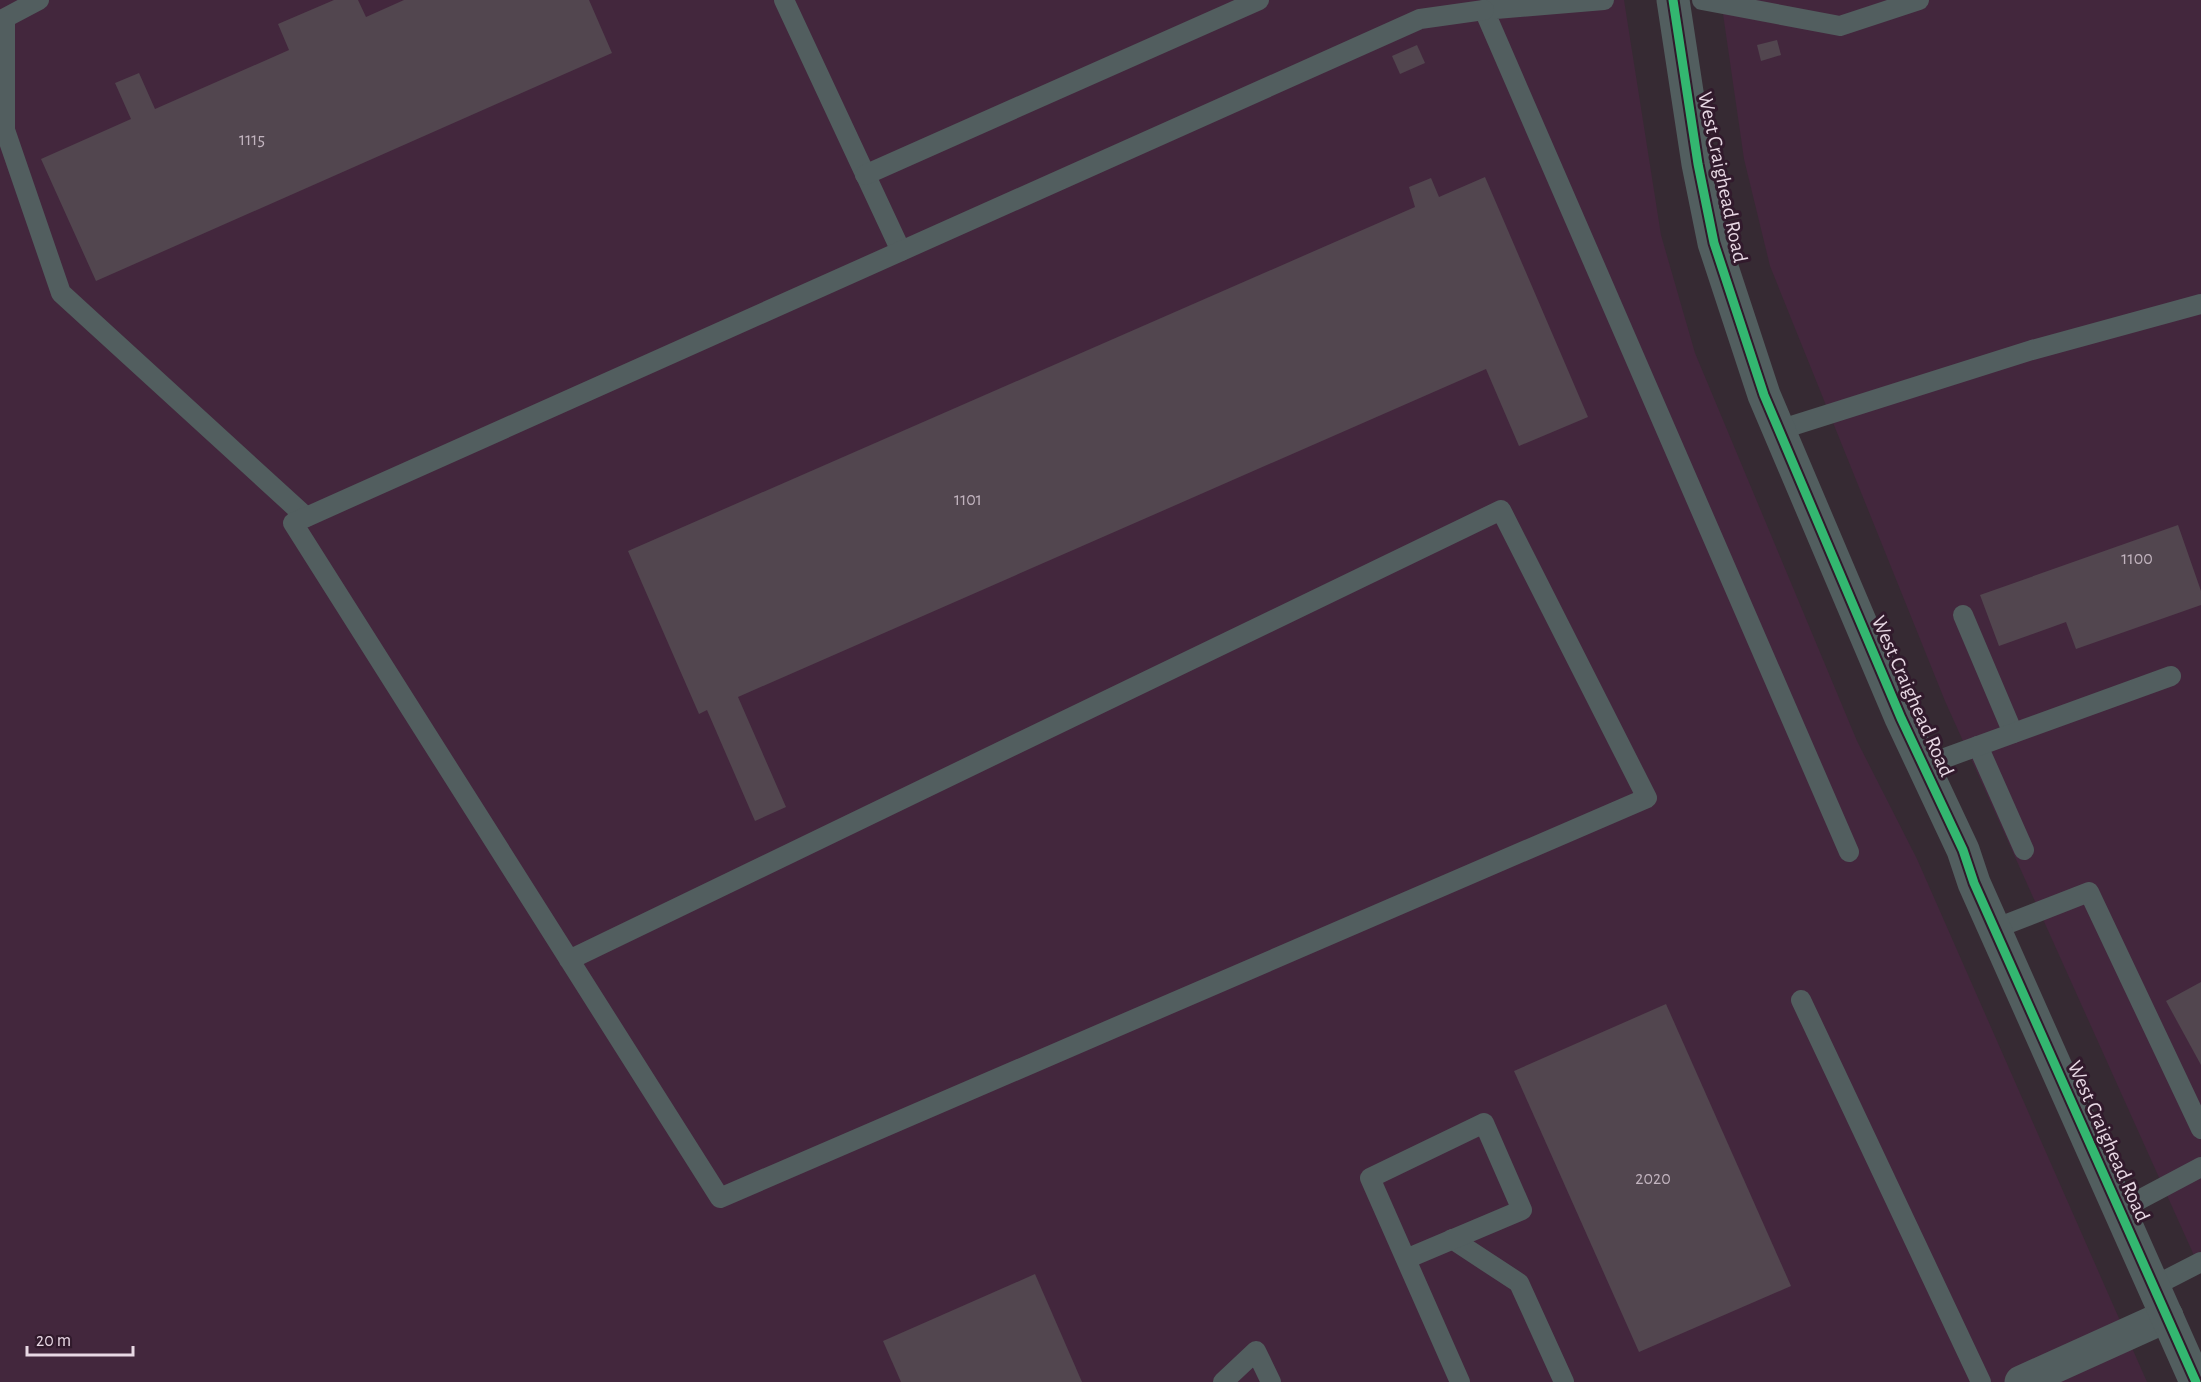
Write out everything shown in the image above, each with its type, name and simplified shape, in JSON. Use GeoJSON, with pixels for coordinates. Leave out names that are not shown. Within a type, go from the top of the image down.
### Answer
{"type":"FeatureCollection","features":[{"type":"Feature","properties":{"kind":"street","name":"West Craighead Road"},"geometry":{"type":"LineString","coordinates":[[1674,0],[1698,164],[1714,243],[1764,395],[1901,718],[1963,850],[1974,884],[2196,1382]]}},
{"type":"Feature","properties":{"kind":"street"},"geometry":{"type":"LineString","coordinates":[[2020,1382],[2167,1316]]}},
{"type":"Feature","properties":{"kind":"lane"},"geometry":{"type":"LineString","coordinates":[[39,0],[5,18],[5,130],[61,293],[306,517]]}},
{"type":"Feature","properties":{"kind":"lane"},"geometry":{"type":"LineString","coordinates":[[784,0],[901,251]]}},
{"type":"Feature","properties":{"kind":"lane"},"geometry":{"type":"LineString","coordinates":[[865,175],[1259,0]]}},
{"type":"Feature","properties":{"kind":"lane"},"geometry":{"type":"LineString","coordinates":[[569,960],[1501,510],[1647,798],[720,1198],[569,960],[293,523],[1420,19],[1455,7],[1484,9],[1604,0]]}},
{"type":"Feature","properties":{"kind":"lane"},"geometry":{"type":"LineString","coordinates":[[1702,0],[1840,26],[1919,0]]}},
{"type":"Feature","properties":{"kind":"lane"},"geometry":{"type":"LineString","coordinates":[[1484,9],[1849,852]]}},
{"type":"Feature","properties":{"kind":"lane"},"geometry":{"type":"LineString","coordinates":[[1779,430],[2032,350],[2201,304]]}},
{"type":"Feature","properties":{"kind":"lane"},"geometry":{"type":"LineString","coordinates":[[1963,615],[2013,733]]}},
{"type":"Feature","properties":{"kind":"lane"},"geometry":{"type":"LineString","coordinates":[[1923,766],[2171,676]]}},
{"type":"Feature","properties":{"kind":"lane"},"geometry":{"type":"LineString","coordinates":[[1978,746],[2024,850]]}},
{"type":"Feature","properties":{"kind":"lane"},"geometry":{"type":"LineString","coordinates":[[1994,929],[2089,892],[2201,1129]]}},
{"type":"Feature","properties":{"kind":"lane"},"geometry":{"type":"LineString","coordinates":[[1801,1000],[1981,1382]]}},
{"type":"Feature","properties":{"kind":"lane"},"geometry":{"type":"LineString","coordinates":[[1406,1259],[1522,1210],[1484,1123],[1370,1178],[1460,1382]]}},
{"type":"Feature","properties":{"kind":"lane"},"geometry":{"type":"LineString","coordinates":[[2120,1210],[2201,1167]]}},
{"type":"Feature","properties":{"kind":"lane"},"geometry":{"type":"LineString","coordinates":[[1452,1239],[1520,1283],[1564,1382]]}},
{"type":"Feature","properties":{"kind":"lane"},"geometry":{"type":"LineString","coordinates":[[2154,1286],[2201,1262]]}},
{"type":"Feature","properties":{"kind":"lane"},"geometry":{"type":"LineString","coordinates":[[1223,1382],[1256,1351],[1271,1382]]}},
{"type":"Feature","properties":{"kind":"shaded area"},"geometry":{"type":"Polygon","coordinates":[[[0,0],[1624,0],[1661,235],[1695,353],[1857,741],[1917,859],[2147,1382],[0,1382],[0,0]]]}},
{"type":"Feature","properties":{"kind":"shaded area"},"geometry":{"type":"Polygon","coordinates":[[[1721,0],[2201,0],[2201,1271],[1945,701],[1770,266],[1744,159],[1721,0]]]}},
{"type":"Feature","properties":{"kind":"building"},"geometry":{"type":"Polygon","coordinates":[[[334,0],[358,0],[366,17],[404,0],[589,0],[612,53],[96,281],[41,159],[131,119],[115,83],[139,73],[155,109],[289,50],[278,24],[334,0]]]}},
{"type":"Feature","properties":{"kind":"building"},"geometry":{"type":"Polygon","coordinates":[[[1777,40],[1781,55],[1761,61],[1757,45],[1777,40]]]}},
{"type":"Feature","properties":{"kind":"building"},"geometry":{"type":"Polygon","coordinates":[[[1417,45],[1425,63],[1400,74],[1392,56],[1417,45]]]}},
{"type":"Feature","properties":{"kind":"building"},"geometry":{"type":"Polygon","coordinates":[[[1485,177],[1588,417],[1519,446],[1486,369],[738,697],[786,807],[755,821],[707,710],[699,714],[628,551],[1415,207],[1409,187],[1431,178],[1439,197],[1485,177]]]}},
{"type":"Feature","properties":{"kind":"building"},"geometry":{"type":"Polygon","coordinates":[[[2178,525],[2201,591],[2201,605],[2076,649],[2066,622],[1999,646],[1980,595],[2178,525]]]}},
{"type":"Feature","properties":{"kind":"building"},"geometry":{"type":"Polygon","coordinates":[[[2201,982],[2201,1065],[2166,1001],[2201,982]]]}},
{"type":"Feature","properties":{"kind":"building"},"geometry":{"type":"Polygon","coordinates":[[[1666,1004],[1791,1286],[1639,1352],[1514,1071],[1666,1004]]]}},
{"type":"Feature","properties":{"kind":"building"},"geometry":{"type":"Polygon","coordinates":[[[1035,1274],[1082,1382],[901,1382],[883,1341],[1035,1274]]]}},
{"type":"Feature","properties":{"kind":"cycle path"},"geometry":{"type":"LineString","coordinates":[[1673,0],[1698,164],[1714,243],[1764,395],[1901,718],[1963,850],[1974,883],[2196,1382]]}}]}
